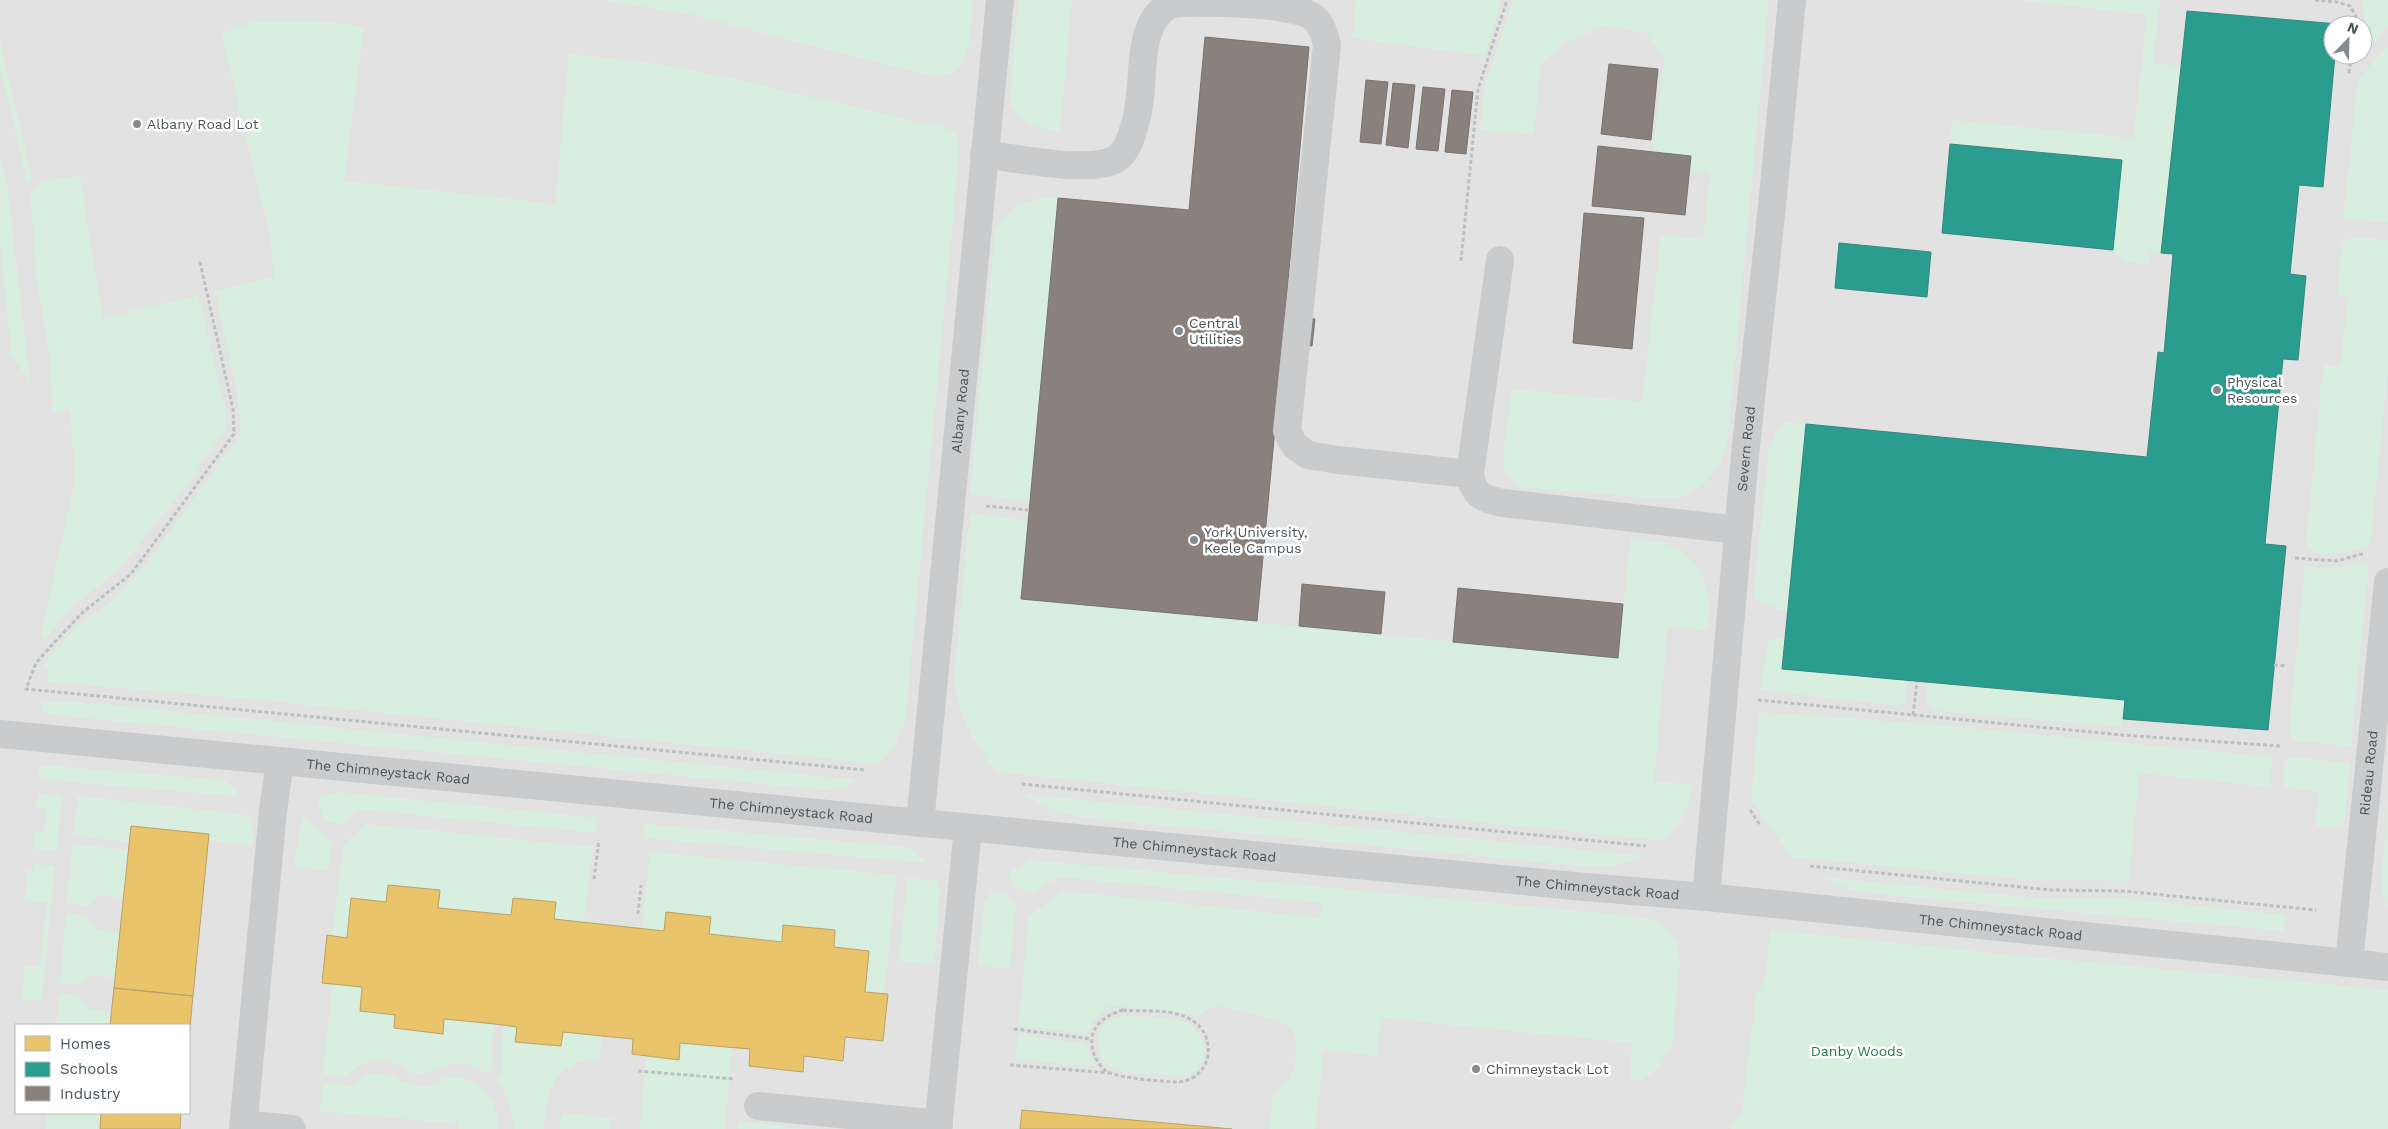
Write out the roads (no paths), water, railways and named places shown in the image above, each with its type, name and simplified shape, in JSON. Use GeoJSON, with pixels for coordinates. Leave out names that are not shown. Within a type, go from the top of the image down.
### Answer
{"type":"FeatureCollection","features":[{"type":"Feature","properties":{"kind":"street","name":"Albany Road"},"geometry":{"type":"LineString","coordinates":[[920,823],[1000,0]]}},
{"type":"Feature","properties":{"kind":"street","name":"Severn Road"},"geometry":{"type":"LineString","coordinates":[[1706,897],[1738,530],[1792,0]]}},
{"type":"Feature","properties":{"kind":"street"},"geometry":{"type":"LineString","coordinates":[[984,154],[1059,165],[1092,164],[1116,159],[1129,145],[1139,111],[1145,46],[1149,30],[1156,16],[1171,4],[1187,2],[1282,7],[1310,14],[1322,26],[1327,45],[1287,431],[1294,445],[1308,454],[1338,460],[1470,474]]}},
{"type":"Feature","properties":{"kind":"street"},"geometry":{"type":"LineString","coordinates":[[1500,260],[1470,474],[1472,488],[1484,499],[1503,503],[1738,530]]}},
{"type":"Feature","properties":{"kind":"street","name":"Rideau Road"},"geometry":{"type":"LineString","coordinates":[[2349,963],[2388,582]]}},
{"type":"Feature","properties":{"kind":"street","name":"The Chimneystack Road"},"geometry":{"type":"LineString","coordinates":[[0,734],[968,828],[1706,897],[2388,967]]}},
{"type":"Feature","properties":{"kind":"street"},"geometry":{"type":"LineString","coordinates":[[280,762],[272,821],[244,1126],[292,1129]]}},
{"type":"Feature","properties":{"kind":"street"},"geometry":{"type":"LineString","coordinates":[[758,1106],[938,1126],[968,828]]}},
{"type":"Feature","properties":{"kind":"place","name":"Albany Road Lot"},"geometry":{"type":"Point","coordinates":[137,124]}},
{"type":"Feature","properties":{"kind":"place","name":"Central Utilities"},"geometry":{"type":"Point","coordinates":[1179,331]}},
{"type":"Feature","properties":{"kind":"place","name":"Physical Resources"},"geometry":{"type":"Point","coordinates":[2217,390]}},
{"type":"Feature","properties":{"kind":"place","name":"York University, Keele Campus"},"geometry":{"type":"Point","coordinates":[1194,540]}},
{"type":"Feature","properties":{"kind":"place","name":"Chimneystack Lot"},"geometry":{"type":"Point","coordinates":[1476,1069]}},
{"type":"Feature","properties":{"kind":"park label","name":"Danby Woods"},"geometry":{"type":"Point","coordinates":[1857,1051]}}]}
